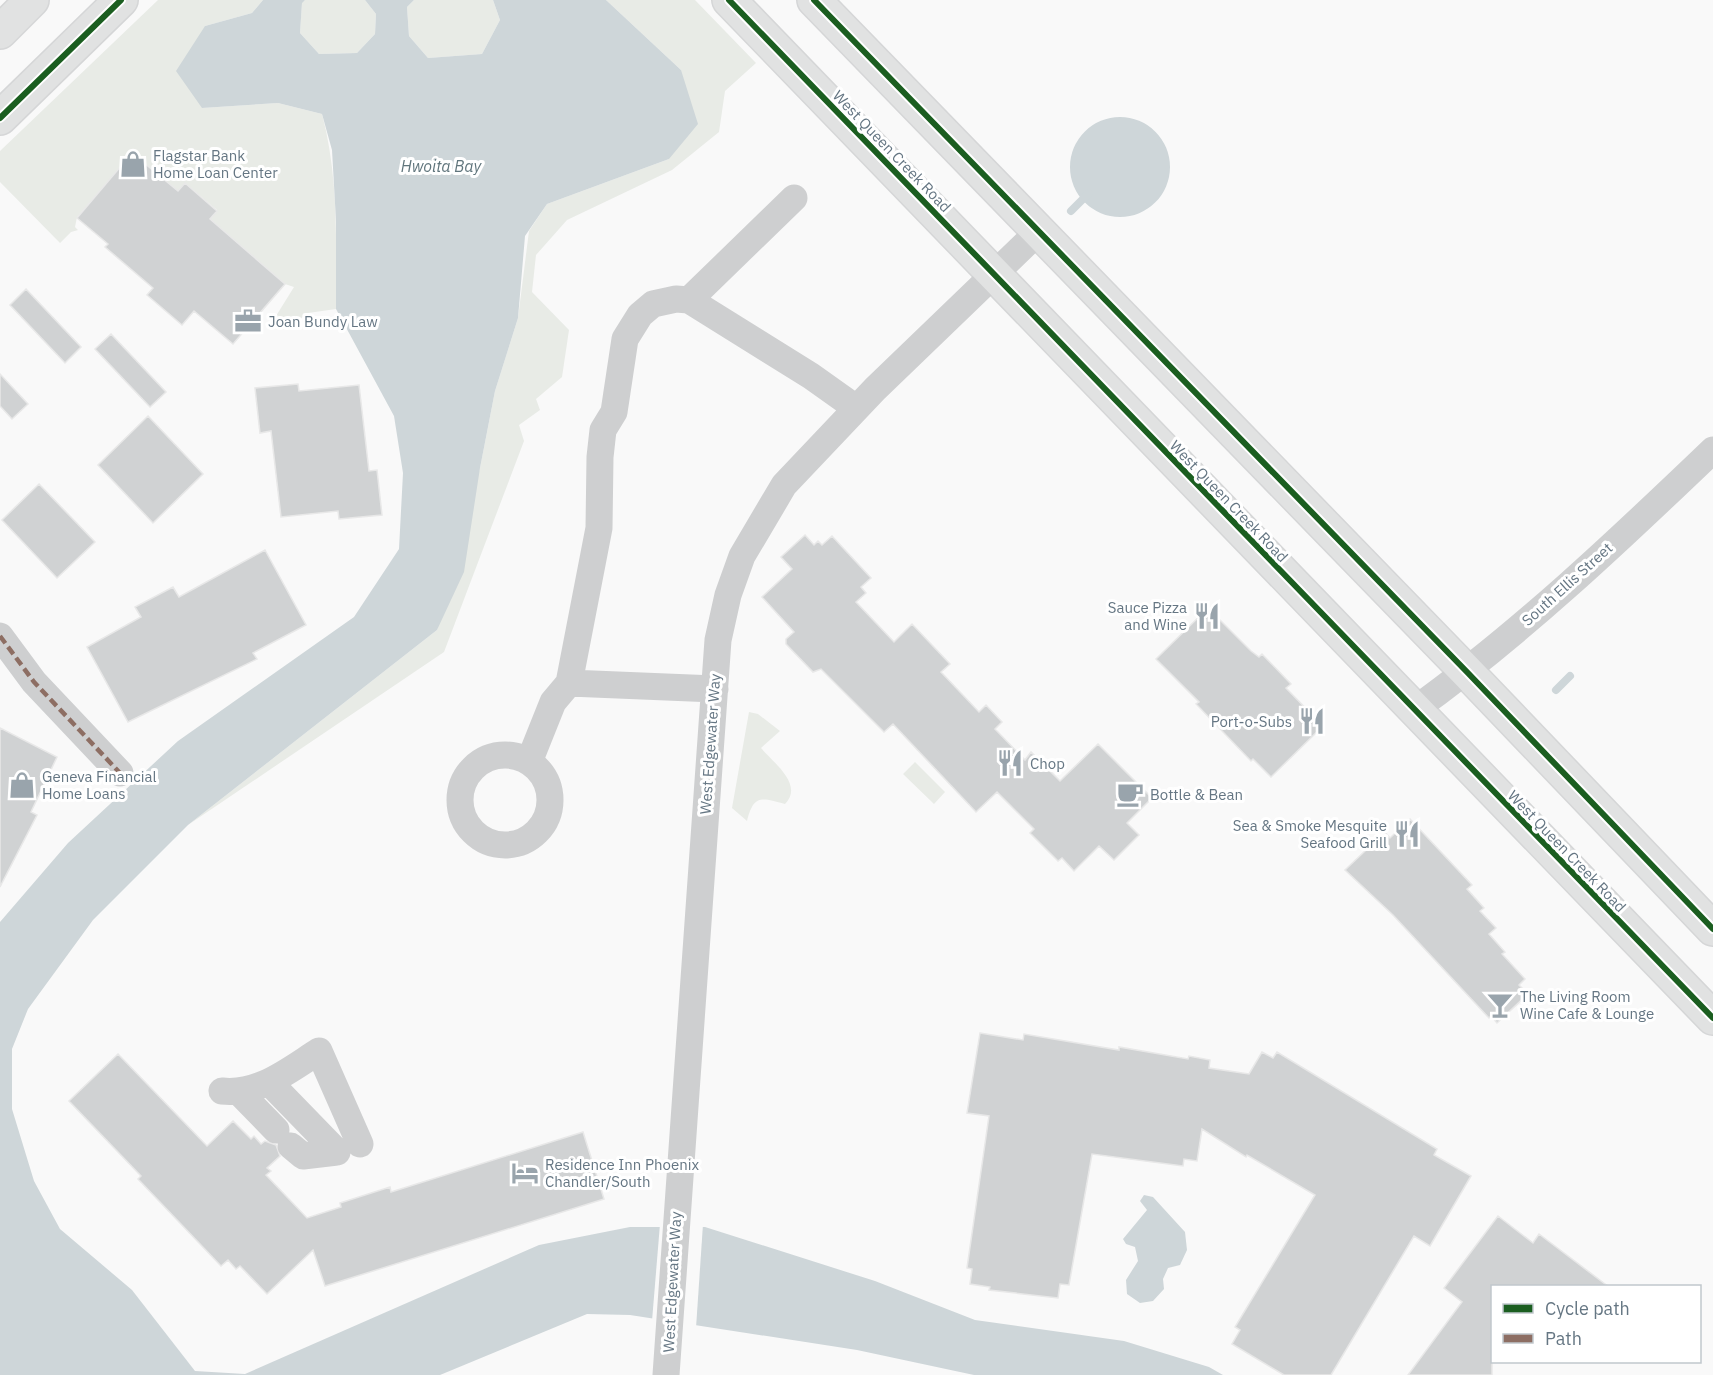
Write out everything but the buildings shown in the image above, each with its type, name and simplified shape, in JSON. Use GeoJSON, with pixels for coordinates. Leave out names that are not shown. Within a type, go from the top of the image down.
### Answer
{"type":"FeatureCollection","features":[{"type":"Feature","properties":{"kind":"main road"},"geometry":{"type":"LineString","coordinates":[[0,32],[32,0]]}},
{"type":"Feature","properties":{"kind":"main road"},"geometry":{"type":"LineString","coordinates":[[0,118],[121,0]]}},
{"type":"Feature","properties":{"kind":"main road","name":"West Queen Creek Road"},"geometry":{"type":"LineString","coordinates":[[729,0],[1713,1018]]}},
{"type":"Feature","properties":{"kind":"main road"},"geometry":{"type":"LineString","coordinates":[[814,0],[1467,672],[1713,929]]}},
{"type":"Feature","properties":{"kind":"street"},"geometry":{"type":"LineString","coordinates":[[689,300],[794,198]]}},
{"type":"Feature","properties":{"kind":"street","name":"West Edgewater Way"},"geometry":{"type":"LineString","coordinates":[[666,1375],[718,640],[728,595],[742,556],[784,485],[856,408],[1038,232]]}},
{"type":"Feature","properties":{"kind":"street"},"geometry":{"type":"LineString","coordinates":[[529,762],[553,702],[569,683],[599,528],[600,457],[603,430],[614,411],[625,339],[640,315],[653,304],[676,299],[689,300],[811,376],[856,408]]}},
{"type":"Feature","properties":{"kind":"street","name":"South Ellis Street"},"geometry":{"type":"LineString","coordinates":[[1414,710],[1467,672],[1713,450]]}},
{"type":"Feature","properties":{"kind":"street"},"geometry":{"type":"LineString","coordinates":[[0,636],[34,682],[120,773]]}},
{"type":"Feature","properties":{"kind":"street"},"geometry":{"type":"LineString","coordinates":[[569,683],[715,688]]}},
{"type":"Feature","properties":{"kind":"street"},"geometry":{"type":"LineString","coordinates":[[269,1083],[337,1152],[303,1156],[231,1092],[269,1083],[319,1052],[360,1144]]}},
{"type":"Feature","properties":{"kind":"shaded area"},"geometry":{"type":"Polygon","coordinates":[[[158,0],[263,0],[252,13],[205,26],[202,108],[278,103],[322,114],[334,186],[336,309],[308,313],[287,329],[276,316],[294,287],[285,284],[210,219],[217,210],[185,183],[172,198],[174,188],[133,153],[77,217],[75,227],[78,230],[71,232],[60,243],[0,182],[0,151],[158,0]]]}},
{"type":"Feature","properties":{"kind":"shaded area"},"geometry":{"type":"Polygon","coordinates":[[[305,0],[365,0],[376,14],[375,34],[357,53],[319,54],[300,33],[302,2],[305,0]]]}},
{"type":"Feature","properties":{"kind":"shaded area"},"geometry":{"type":"Polygon","coordinates":[[[414,0],[493,0],[500,20],[482,54],[428,58],[409,36],[407,7],[414,0]]]}},
{"type":"Feature","properties":{"kind":"shaded area"},"geometry":{"type":"Polygon","coordinates":[[[606,0],[695,0],[756,63],[725,91],[719,132],[672,170],[567,220],[536,255],[532,292],[569,330],[562,377],[536,399],[540,410],[519,425],[524,441],[444,652],[188,825],[437,630],[480,468],[495,391],[518,318],[529,231],[547,204],[669,159],[681,70],[606,0]]]}},
{"type":"Feature","properties":{"kind":"shaded area"},"geometry":{"type":"Polygon","coordinates":[[[749,712],[758,714],[780,731],[761,748],[785,774],[791,789],[790,797],[785,804],[770,800],[756,802],[747,821],[732,808],[749,712]]]}},
{"type":"Feature","properties":{"kind":"shaded area"},"geometry":{"type":"Polygon","coordinates":[[[915,762],[945,792],[934,804],[903,774],[915,762]]]}},
{"type":"Feature","properties":{"kind":"water","name":"Hwoita Bay"},"geometry":{"type":"Polygon","coordinates":[[[263,0],[305,0],[302,3],[300,33],[319,54],[357,53],[375,34],[376,14],[365,0],[414,0],[407,7],[409,36],[428,58],[482,54],[500,20],[493,0],[606,0],[681,70],[698,124],[669,159],[547,204],[525,236],[518,318],[495,391],[464,572],[437,630],[188,825],[93,920],[28,1009],[12,1049],[12,1109],[34,1181],[60,1229],[132,1290],[195,1371],[245,1374],[539,1245],[630,1227],[705,1227],[875,1281],[975,1320],[1124,1341],[1209,1367],[1223,1375],[974,1375],[857,1350],[630,1315],[587,1314],[440,1375],[0,1375],[0,922],[68,843],[178,741],[354,617],[399,549],[403,473],[394,416],[336,309],[336,221],[332,150],[322,114],[278,103],[202,108],[176,71],[205,26],[252,13],[263,0]]]}},
{"type":"Feature","properties":{"kind":"water"},"geometry":{"type":"Polygon","coordinates":[[[1120,117],[1148,125],[1162,139],[1170,167],[1162,195],[1148,209],[1120,217],[1092,209],[1078,195],[1070,167],[1078,139],[1092,125],[1120,117]]]}},
{"type":"Feature","properties":{"kind":"water"},"geometry":{"type":"Polygon","coordinates":[[[1144,1195],[1153,1197],[1185,1232],[1187,1250],[1180,1265],[1168,1268],[1163,1279],[1164,1289],[1153,1301],[1140,1303],[1127,1294],[1126,1280],[1138,1261],[1135,1247],[1126,1244],[1123,1239],[1147,1210],[1140,1201],[1144,1195]]]}},
{"type":"Feature","properties":{"kind":"pier"},"geometry":{"type":"Polygon","coordinates":[[[660,1224],[703,1224],[696,1328],[652,1321],[660,1224]]]}},
{"type":"Feature","properties":{"kind":"waterway"},"geometry":{"type":"LineString","coordinates":[[1071,211],[1089,193]]}},
{"type":"Feature","properties":{"kind":"waterway"},"geometry":{"type":"LineString","coordinates":[[1556,690],[1570,676]]}},
{"type":"Feature","properties":{"kind":"marked path"},"geometry":{"type":"LineString","coordinates":[[0,636],[34,682],[120,773]]}},
{"type":"Feature","properties":{"kind":"cycle path"},"geometry":{"type":"LineString","coordinates":[[0,118],[121,0]]}},
{"type":"Feature","properties":{"kind":"cycle path"},"geometry":{"type":"LineString","coordinates":[[729,0],[1713,1018]]}},
{"type":"Feature","properties":{"kind":"cycle path"},"geometry":{"type":"LineString","coordinates":[[814,0],[1467,672],[1713,929]]}},
{"type":"Feature","properties":{"kind":"place","name":"Flagstar Bank Home Loan Center"},"geometry":{"type":"Point","coordinates":[133,164]}},
{"type":"Feature","properties":{"kind":"place","name":"Joan Bundy Law"},"geometry":{"type":"Point","coordinates":[248,321]}},
{"type":"Feature","properties":{"kind":"place","name":"Sauce Pizza and Wine"},"geometry":{"type":"Point","coordinates":[1207,616]}},
{"type":"Feature","properties":{"kind":"place","name":"Port-o-Subs"},"geometry":{"type":"Point","coordinates":[1312,721]}},
{"type":"Feature","properties":{"kind":"place","name":"Chop"},"geometry":{"type":"Point","coordinates":[1010,763]}},
{"type":"Feature","properties":{"kind":"place","name":"Geneva Financial Home Loans"},"geometry":{"type":"Point","coordinates":[22,785]}},
{"type":"Feature","properties":{"kind":"place","name":"Bottle & Bean"},"geometry":{"type":"Point","coordinates":[1130,794]}},
{"type":"Feature","properties":{"kind":"place","name":"Sea & Smoke Mesquite Seafood Grill"},"geometry":{"type":"Point","coordinates":[1407,834]}},
{"type":"Feature","properties":{"kind":"place","name":"The Living Room Wine Cafe & Lounge"},"geometry":{"type":"Point","coordinates":[1500,1005]}},
{"type":"Feature","properties":{"kind":"place","name":"Residence Inn Phoenix Chandler/South"},"geometry":{"type":"Point","coordinates":[525,1173]}}]}
